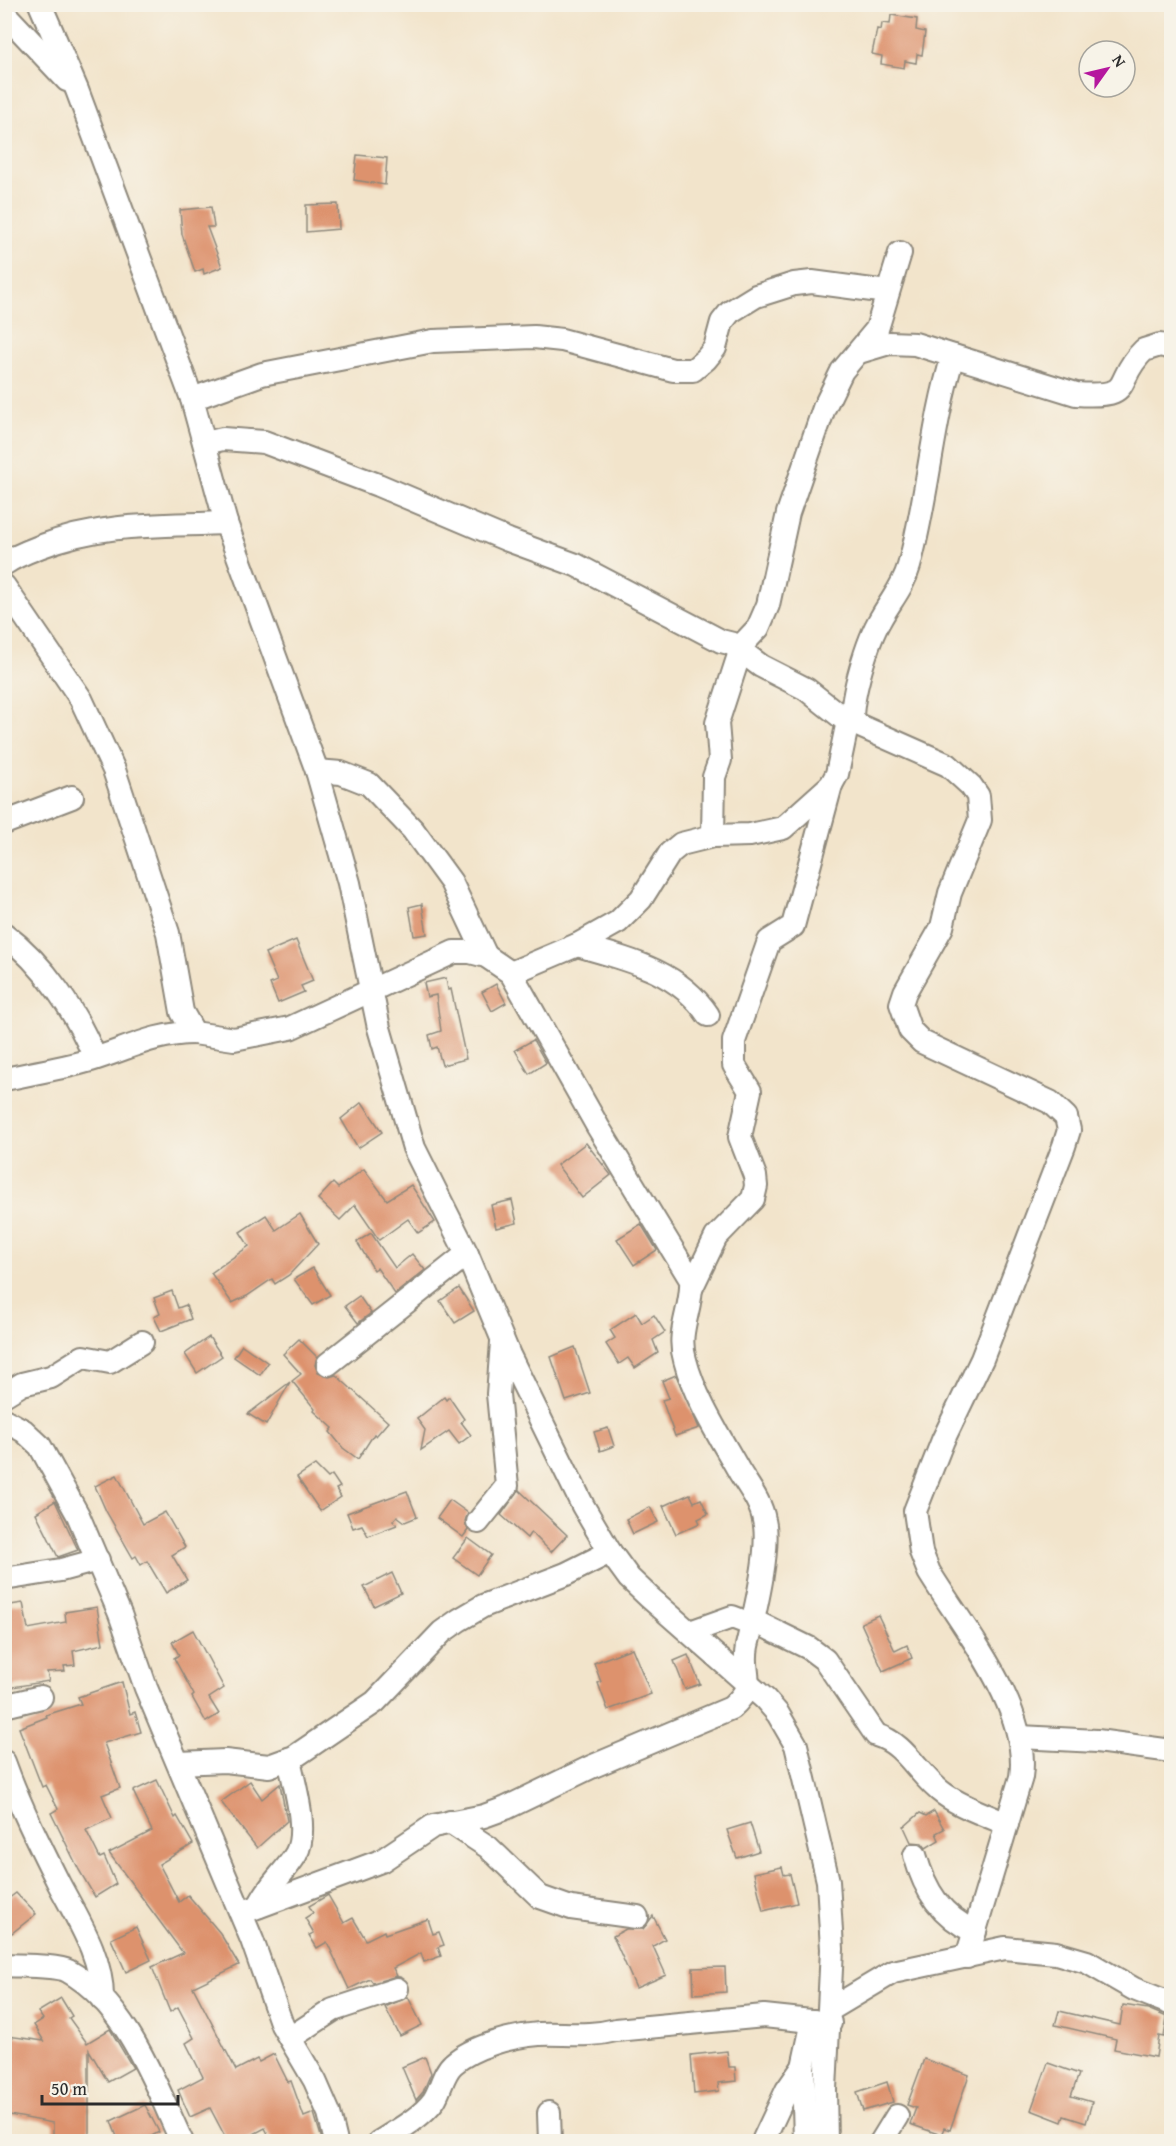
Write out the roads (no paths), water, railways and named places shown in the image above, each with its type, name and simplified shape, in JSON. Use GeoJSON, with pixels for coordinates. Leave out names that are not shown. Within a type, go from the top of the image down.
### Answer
{"type":"FeatureCollection","features":[{"type":"Feature","properties":{"kind":"street"},"geometry":{"type":"LineString","coordinates":[[40,4],[77,90],[192,399],[226,523],[317,771],[349,883],[379,1028],[407,1131],[467,1254],[502,1338],[584,1506],[610,1552],[629,1578],[765,1699],[784,1722],[796,1745],[828,1881],[832,1918],[825,2017],[826,2142]]}},
{"type":"Feature","properties":{"kind":"street"},"geometry":{"type":"LineString","coordinates":[[4,13],[77,90]]}},
{"type":"Feature","properties":{"kind":"street"},"geometry":{"type":"LineString","coordinates":[[713,836],[714,777],[720,760],[717,723],[736,649],[746,642],[763,619],[788,513],[807,455],[837,380],[877,329],[900,253]]}},
{"type":"Feature","properties":{"kind":"street"},"geometry":{"type":"LineString","coordinates":[[192,399],[262,374],[432,341],[534,337],[562,340],[673,370],[693,370],[715,348],[722,322],[729,312],[766,292],[794,284],[825,282],[887,292]]}},
{"type":"Feature","properties":{"kind":"street"},"geometry":{"type":"LineString","coordinates":[[858,353],[889,343],[915,344],[1076,394],[1099,395],[1110,394],[1119,388],[1144,350],[1160,345],[1172,348]]}},
{"type":"Feature","properties":{"kind":"street"},"geometry":{"type":"LineString","coordinates":[[250,1910],[381,1862],[433,1826],[484,1816],[507,1808],[591,1767],[717,1715],[732,1708],[743,1698],[749,1686],[747,1649],[762,1571],[764,1519],[715,1427],[685,1362],[681,1333],[692,1289],[716,1238],[753,1198],[756,1186],[754,1176],[740,1137],[750,1091],[734,1065],[734,1041],[769,941],[793,926],[831,785],[837,774],[855,691],[880,618],[900,591],[908,567],[937,436],[943,390],[953,356]]}},
{"type":"Feature","properties":{"kind":"street"},"geometry":{"type":"LineString","coordinates":[[205,443],[224,439],[264,442],[378,485],[508,540],[576,564],[806,689],[850,722],[948,765],[971,786],[978,796],[981,808],[980,820],[950,893],[942,927],[905,992],[902,1004],[910,1030],[922,1042],[1050,1102],[1066,1117],[1069,1130],[982,1359],[943,1440],[915,1511],[921,1552],[928,1572],[1001,1691],[1020,1737],[1023,1764],[968,1957]]}},
{"type":"Feature","properties":{"kind":"street"},"geometry":{"type":"LineString","coordinates":[[4,564],[55,541],[101,528],[143,524],[226,523]]}},
{"type":"Feature","properties":{"kind":"street"},"geometry":{"type":"LineString","coordinates":[[4,586],[69,679],[89,713],[110,761],[168,933],[182,1012],[194,1032]]}},
{"type":"Feature","properties":{"kind":"street"},"geometry":{"type":"LineString","coordinates":[[317,771],[341,772],[369,784],[413,830],[451,882],[486,956]]}},
{"type":"Feature","properties":{"kind":"street"},"geometry":{"type":"LineString","coordinates":[[511,973],[577,945],[628,914],[676,847],[713,836],[750,835],[783,828],[831,785]]}},
{"type":"Feature","properties":{"kind":"street"},"geometry":{"type":"LineString","coordinates":[[4,823],[72,797]]}},
{"type":"Feature","properties":{"kind":"street"},"geometry":{"type":"LineString","coordinates":[[4,933],[37,963],[81,1029],[95,1058]]}},
{"type":"Feature","properties":{"kind":"street"},"geometry":{"type":"LineString","coordinates":[[577,945],[657,971],[675,980],[698,1001],[708,1015]]}},
{"type":"Feature","properties":{"kind":"street"},"geometry":{"type":"LineString","coordinates":[[4,1079],[95,1058],[148,1038],[173,1033],[194,1032],[212,1037],[254,1037],[290,1028],[454,952],[470,952],[486,956],[511,973],[598,1127],[691,1280],[692,1289]]}},
{"type":"Feature","properties":{"kind":"street"},"geometry":{"type":"LineString","coordinates":[[328,1364],[467,1254]]}},
{"type":"Feature","properties":{"kind":"street"},"geometry":{"type":"LineString","coordinates":[[478,1522],[507,1486],[498,1394],[502,1338]]}},
{"type":"Feature","properties":{"kind":"street"},"geometry":{"type":"LineString","coordinates":[[4,1395],[22,1384],[51,1377],[83,1357],[110,1362],[142,1342]]}},
{"type":"Feature","properties":{"kind":"street"},"geometry":{"type":"LineString","coordinates":[[4,1420],[24,1431],[40,1446],[78,1515],[98,1560],[146,1688],[179,1763],[250,1910],[282,2025],[315,2080],[329,2113],[336,2142]]}},
{"type":"Feature","properties":{"kind":"street"},"geometry":{"type":"LineString","coordinates":[[179,1763],[225,1761],[269,1766],[289,1759],[321,1741],[375,1702],[442,1632],[459,1620],[483,1606],[566,1574],[610,1552]]}},
{"type":"Feature","properties":{"kind":"street"},"geometry":{"type":"LineString","coordinates":[[4,1579],[98,1560]]}},
{"type":"Feature","properties":{"kind":"street"},"geometry":{"type":"LineString","coordinates":[[690,1632],[732,1617],[753,1623],[809,1648],[825,1660],[876,1735],[891,1739],[898,1745],[914,1766],[944,1794],[1007,1824]]}},
{"type":"Feature","properties":{"kind":"street"},"geometry":{"type":"LineString","coordinates":[[4,1706],[41,1697]]}},
{"type":"Feature","properties":{"kind":"street"},"geometry":{"type":"LineString","coordinates":[[1020,1737],[1097,1741],[1172,1751]]}},
{"type":"Feature","properties":{"kind":"street"},"geometry":{"type":"LineString","coordinates":[[250,1910],[291,1862],[301,1844],[296,1789],[289,1759]]}},
{"type":"Feature","properties":{"kind":"street"},"geometry":{"type":"LineString","coordinates":[[4,1762],[37,1840],[94,1953],[103,1981],[102,1999]]}},
{"type":"Feature","properties":{"kind":"street"},"geometry":{"type":"LineString","coordinates":[[450,1822],[488,1847],[532,1892],[551,1903],[637,1917]]}},
{"type":"Feature","properties":{"kind":"street"},"geometry":{"type":"LineString","coordinates":[[915,1855],[932,1896],[946,1915],[975,1932]]}},
{"type":"Feature","properties":{"kind":"street"},"geometry":{"type":"LineString","coordinates":[[764,2139],[787,2090],[803,2067],[825,2017],[892,1972],[1005,1948],[1056,1953],[1087,1962],[1112,1978],[1168,2000]]}},
{"type":"Feature","properties":{"kind":"street"},"geometry":{"type":"LineString","coordinates":[[4,1965],[67,1970],[102,1999],[149,2067],[182,2142]]}},
{"type":"Feature","properties":{"kind":"street"},"geometry":{"type":"LineString","coordinates":[[290,2038],[333,2010],[397,1989]]}},
{"type":"Feature","properties":{"kind":"street"},"geometry":{"type":"LineString","coordinates":[[380,2142],[433,2102],[452,2064],[478,2049],[497,2043],[540,2034],[596,2036],[616,2030],[764,2016],[825,2017]]}},
{"type":"Feature","properties":{"kind":"street"},"geometry":{"type":"LineString","coordinates":[[803,2067],[805,2142]]}},
{"type":"Feature","properties":{"kind":"street"},"geometry":{"type":"LineString","coordinates":[[549,2113],[550,2142]]}},
{"type":"Feature","properties":{"kind":"street"},"geometry":{"type":"LineString","coordinates":[[881,2142],[897,2116]]}}]}
